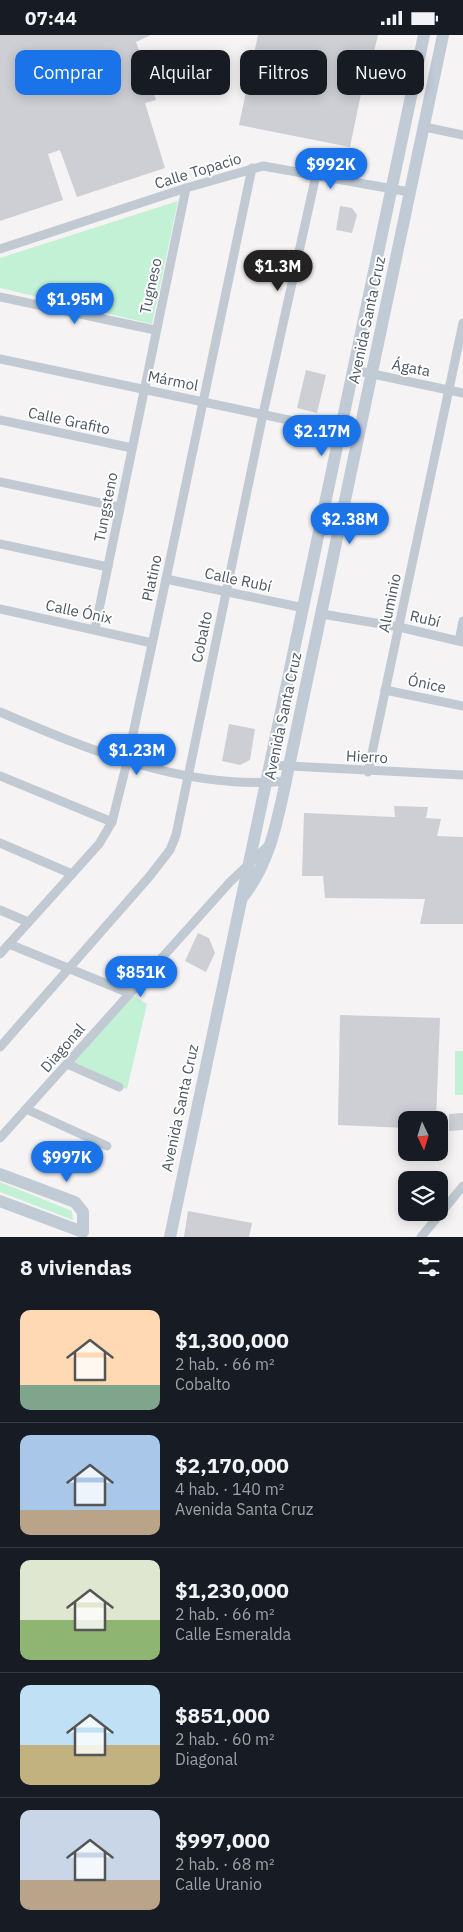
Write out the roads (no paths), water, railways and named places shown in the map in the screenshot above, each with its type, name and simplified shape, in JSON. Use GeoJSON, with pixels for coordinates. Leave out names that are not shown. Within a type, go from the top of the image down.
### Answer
{"type":"FeatureCollection","features":[{"type":"Feature","properties":{"kind":"street","name":"Avenida Santa Cruz"},"geometry":{"type":"LineString","coordinates":[[170,1237],[242,898],[242,884],[304,608],[424,35]]}},
{"type":"Feature","properties":{"kind":"street","name":"Avenida Santa Cruz"},"geometry":{"type":"LineString","coordinates":[[242,884],[270,845],[286,781],[443,35]]}},
{"type":"Feature","properties":{"kind":"street"},"geometry":{"type":"LineString","coordinates":[[425,127],[463,135]]}},
{"type":"Feature","properties":{"kind":"street","name":"Calle Topacio"},"geometry":{"type":"LineString","coordinates":[[0,249],[186,188],[263,166],[410,192]]}},
{"type":"Feature","properties":{"kind":"street","name":"Platino"},"geometry":{"type":"LineString","coordinates":[[0,953],[99,844],[112,822],[127,762],[252,169]]}},
{"type":"Feature","properties":{"kind":"street","name":"Cobalto"},"geometry":{"type":"LineString","coordinates":[[0,1047],[149,877],[170,850],[176,835],[263,414],[316,175]]}},
{"type":"Feature","properties":{"kind":"street","name":"Tugneso"},"geometry":{"type":"LineString","coordinates":[[145,390],[155,330],[186,188]]}},
{"type":"Feature","properties":{"kind":"street"},"geometry":{"type":"LineString","coordinates":[[0,297],[155,330]]}},
{"type":"Feature","properties":{"kind":"street","name":"Aluminio"},"geometry":{"type":"LineString","coordinates":[[368,772],[462,328]]}},
{"type":"Feature","properties":{"kind":"street","name":"Mármol"},"geometry":{"type":"LineString","coordinates":[[0,359],[341,431]]}},
{"type":"Feature","properties":{"kind":"street","name":"Ágata"},"geometry":{"type":"LineString","coordinates":[[354,370],[463,393]]}},
{"type":"Feature","properties":{"kind":"street","name":"Tungsteno"},"geometry":{"type":"LineString","coordinates":[[95,629],[145,390]]}},
{"type":"Feature","properties":{"kind":"street","name":"Calle Grafito"},"geometry":{"type":"LineString","coordinates":[[0,420],[132,448]]}},
{"type":"Feature","properties":{"kind":"street"},"geometry":{"type":"LineString","coordinates":[[0,482],[119,507]]}},
{"type":"Feature","properties":{"kind":"street"},"geometry":{"type":"LineString","coordinates":[[0,544],[108,567]]}},
{"type":"Feature","properties":{"kind":"street","name":"Calle Rubí"},"geometry":{"type":"LineString","coordinates":[[166,579],[304,608]]}},
{"type":"Feature","properties":{"kind":"street","name":"Calle Ónix"},"geometry":{"type":"LineString","coordinates":[[0,609],[152,643]]}},
{"type":"Feature","properties":{"kind":"street","name":"Rubí"},"geometry":{"type":"LineString","coordinates":[[322,614],[399,627],[461,642]]}},
{"type":"Feature","properties":{"kind":"street"},"geometry":{"type":"LineString","coordinates":[[461,642],[463,621]]}},
{"type":"Feature","properties":{"kind":"street","name":"Ónice"},"geometry":{"type":"LineString","coordinates":[[385,690],[463,706]]}},
{"type":"Feature","properties":{"kind":"street"},"geometry":{"type":"LineString","coordinates":[[0,712],[127,762],[187,775],[241,783],[286,781]]}},
{"type":"Feature","properties":{"kind":"street","name":"Hierro"},"geometry":{"type":"LineString","coordinates":[[270,765],[368,772],[463,775]]}},
{"type":"Feature","properties":{"kind":"street"},"geometry":{"type":"LineString","coordinates":[[0,775],[112,822]]}},
{"type":"Feature","properties":{"kind":"street"},"geometry":{"type":"LineString","coordinates":[[0,843],[72,874]]}},
{"type":"Feature","properties":{"kind":"street"},"geometry":{"type":"LineString","coordinates":[[248,863],[270,845]]}},
{"type":"Feature","properties":{"kind":"street","name":"Diagonal"},"geometry":{"type":"LineString","coordinates":[[0,1138],[129,993],[242,884]]}},
{"type":"Feature","properties":{"kind":"street"},"geometry":{"type":"LineString","coordinates":[[0,910],[28,922]]}},
{"type":"Feature","properties":{"kind":"street"},"geometry":{"type":"LineString","coordinates":[[9,944],[129,993]]}},
{"type":"Feature","properties":{"kind":"street"},"geometry":{"type":"LineString","coordinates":[[67,1064],[119,1087]]}},
{"type":"Feature","properties":{"kind":"street"},"geometry":{"type":"LineString","coordinates":[[26,1109],[107,1145]]}},
{"type":"Feature","properties":{"kind":"street"},"geometry":{"type":"LineString","coordinates":[[0,1173],[76,1202],[83,1212],[82,1235],[0,1201]]}},
{"type":"Feature","properties":{"kind":"street"},"geometry":{"type":"LineString","coordinates":[[421,1237],[463,1186]]}}]}
